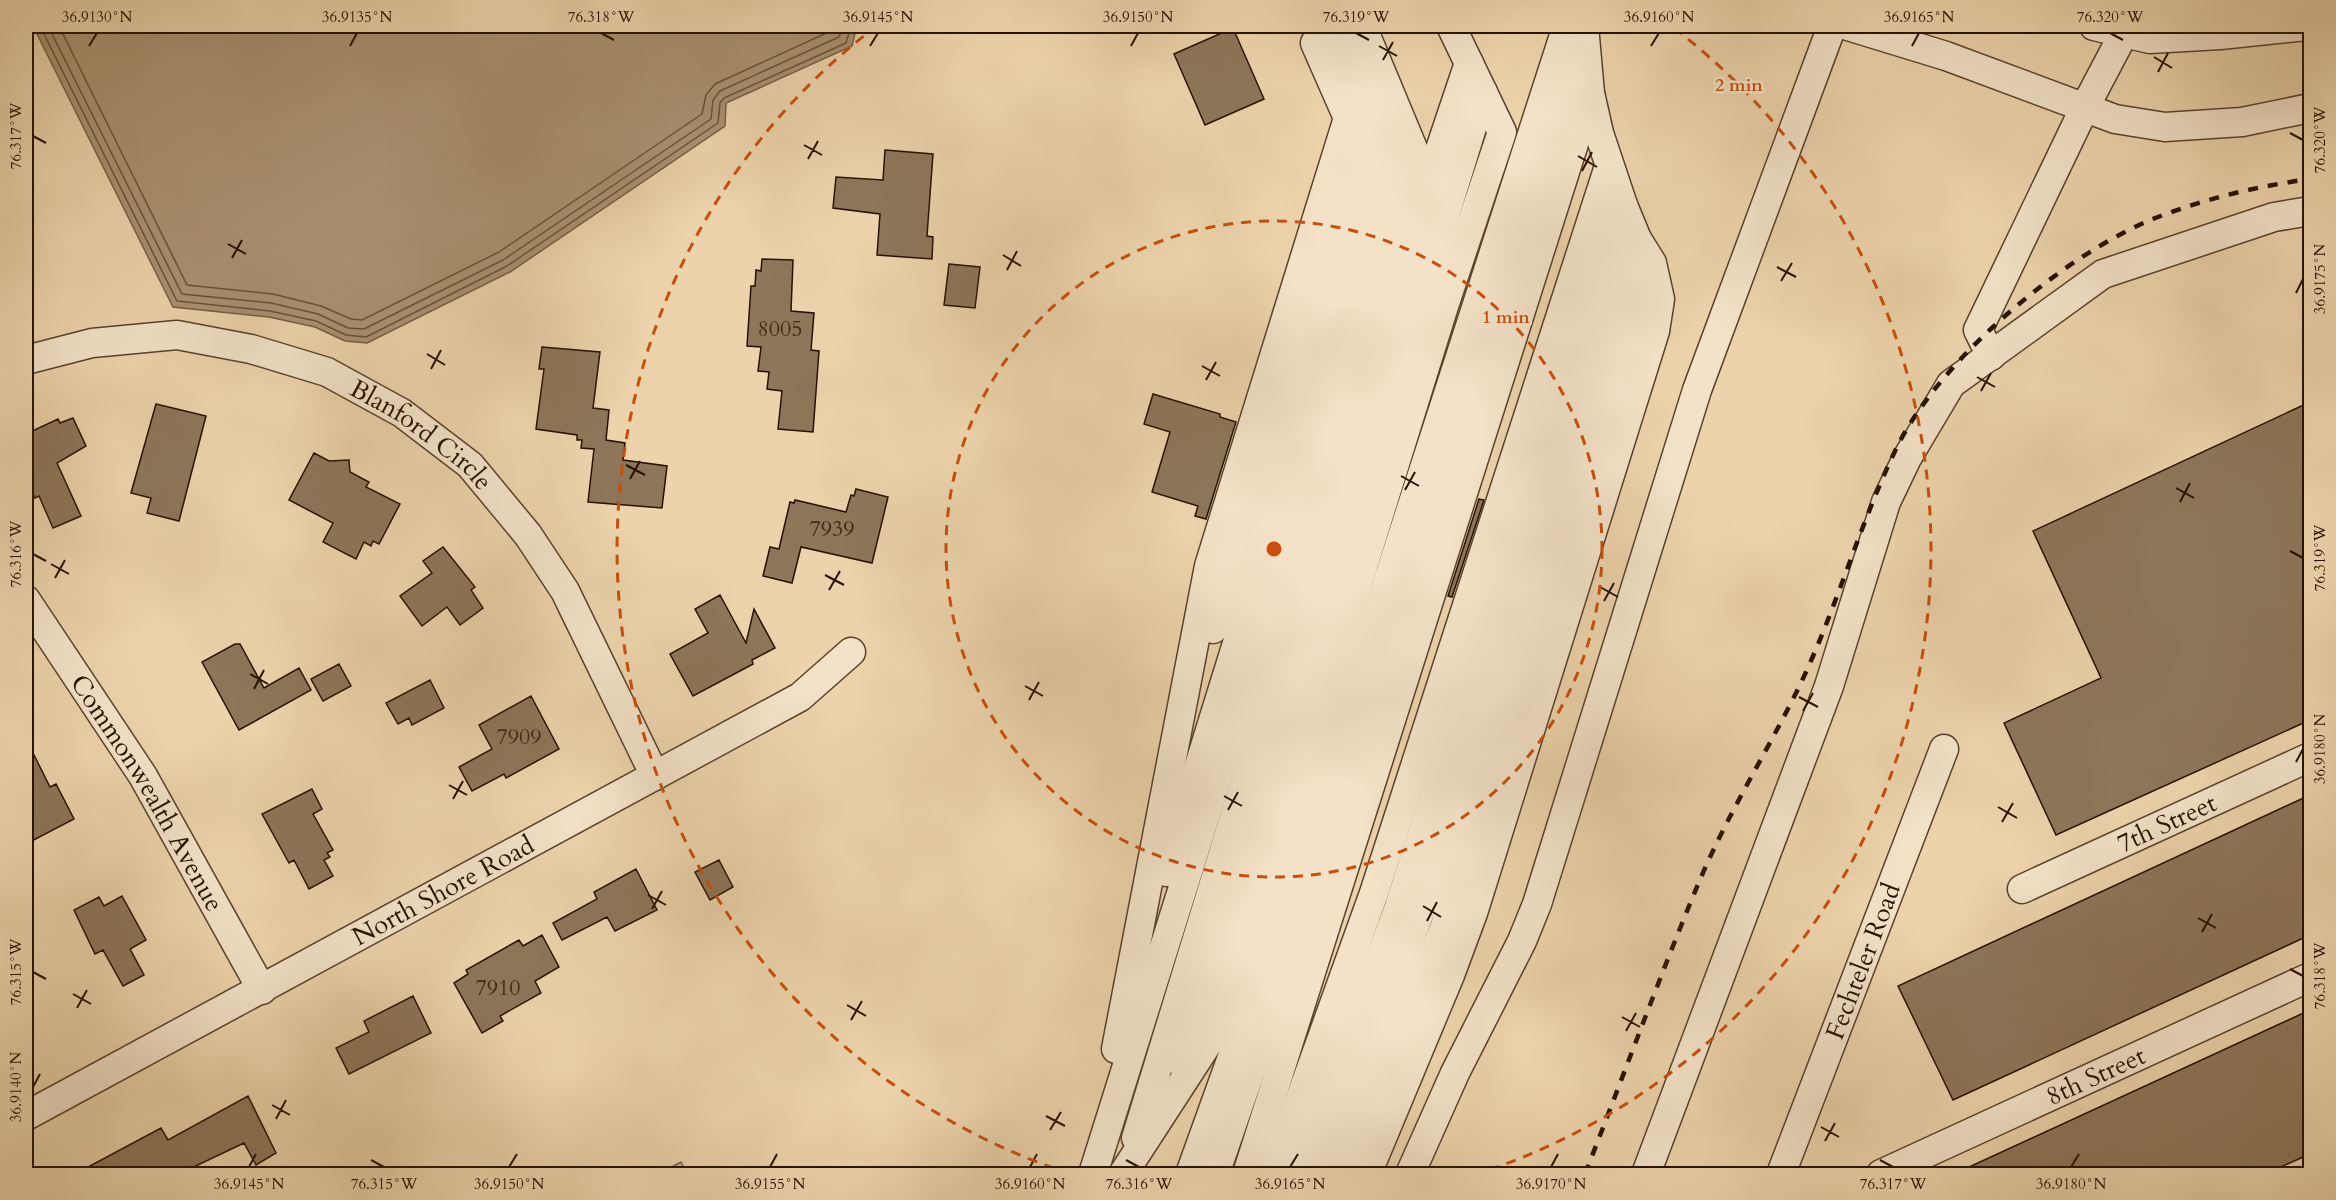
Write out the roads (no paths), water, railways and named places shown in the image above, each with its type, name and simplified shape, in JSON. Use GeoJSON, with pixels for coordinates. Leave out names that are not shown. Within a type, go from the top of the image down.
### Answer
{"type":"FeatureCollection","features":[{"type":"Feature","properties":{"kind":"street"},"geometry":{"type":"LineString","coordinates":[[1124,1172],[1221,1023],[1441,318],[1502,132],[1451,26]]}},
{"type":"Feature","properties":{"kind":"street"},"geometry":{"type":"LineString","coordinates":[[1410,1174],[1455,1073],[1522,941],[1537,904],[1697,390],[1832,26]]}},
{"type":"Feature","properties":{"kind":"street"},"geometry":{"type":"LineString","coordinates":[[1848,26],[1946,56],[2115,119],[2165,127],[2242,122],[2310,108]]}},
{"type":"Feature","properties":{"kind":"street"},"geometry":{"type":"LineString","coordinates":[[2094,26],[2130,29],[2150,39],[2220,35],[2306,26]]}},
{"type":"Feature","properties":{"kind":"street"},"geometry":{"type":"LineString","coordinates":[[1367,1174],[1450,975],[1473,913],[1648,354],[1660,299],[1652,263],[1637,238],[1609,166],[1590,93],[1578,28]]}},
{"type":"Feature","properties":{"kind":"street"},"geometry":{"type":"LineString","coordinates":[[1190,1174],[1250,1006],[1578,28]]}},
{"type":"Feature","properties":{"kind":"street"},"geometry":{"type":"LineString","coordinates":[[1215,1174],[1325,855],[1578,28]]}},
{"type":"Feature","properties":{"kind":"street"},"geometry":{"type":"LineString","coordinates":[[1991,356],[1978,330],[2084,109],[2130,29]]}},
{"type":"Feature","properties":{"kind":"street"},"geometry":{"type":"LineString","coordinates":[[1092,1174],[1172,760],[1332,250],[1363,159],[1348,118],[1338,34]]}},
{"type":"Feature","properties":{"kind":"street"},"geometry":{"type":"LineString","coordinates":[[1123,1011],[1356,259],[1390,159],[1376,119],[1338,34]]}},
{"type":"Feature","properties":{"kind":"street"},"geometry":{"type":"LineString","coordinates":[[1092,1174],[1414,151],[1338,34]]}},
{"type":"Feature","properties":{"kind":"street"},"geometry":{"type":"LineString","coordinates":[[1124,1172],[1425,194],[1469,63]]}},
{"type":"Feature","properties":{"kind":"street"},"geometry":{"type":"LineString","coordinates":[[1247,1174],[1590,93]]}},
{"type":"Feature","properties":{"kind":"street"},"geometry":{"type":"LineString","coordinates":[[1273,1174],[1374,893],[1609,166]]}},
{"type":"Feature","properties":{"kind":"street"},"geometry":{"type":"LineString","coordinates":[[1299,1174],[1398,910],[1623,205]]}},
{"type":"Feature","properties":{"kind":"street"},"geometry":{"type":"LineString","coordinates":[[1646,1174],[1829,686],[1886,502],[1907,458],[1951,384],[2103,274],[2274,217],[2310,212]]}},
{"type":"Feature","properties":{"kind":"street"},"geometry":{"type":"LineString","coordinates":[[1322,1174],[1423,904],[1637,238]]}},
{"type":"Feature","properties":{"kind":"street"},"geometry":{"type":"LineString","coordinates":[[1344,1174],[1444,926],[1652,263]]}},
{"type":"Feature","properties":{"kind":"street","name":"Blanford Circle"},"geometry":{"type":"LineString","coordinates":[[26,360],[92,343],[177,335],[251,350],[327,372],[402,413],[470,465],[528,535],[565,591],[655,776]]}},
{"type":"Feature","properties":{"kind":"street","name":"Commonwealth Avenue"},"geometry":{"type":"LineString","coordinates":[[26,600],[142,776],[262,990]]}},
{"type":"Feature","properties":{"kind":"street","name":"North Shore Road"},"geometry":{"type":"LineString","coordinates":[[26,1116],[800,697],[851,652]]}},
{"type":"Feature","properties":{"kind":"street","name":"Fechteler Road"},"geometry":{"type":"LineString","coordinates":[[1781,1174],[1944,749]]}},
{"type":"Feature","properties":{"kind":"street","name":"7th Street"},"geometry":{"type":"LineString","coordinates":[[2022,889],[2310,758]]}},
{"type":"Feature","properties":{"kind":"street","name":"8th Street"},"geometry":{"type":"LineString","coordinates":[[1881,1174],[2310,977]]}},
{"type":"Feature","properties":{"kind":"water"},"geometry":{"type":"Polygon","coordinates":[[[33,26],[860,26],[856,29],[852,46],[726,103],[725,126],[510,272],[367,343],[345,341],[315,327],[269,317],[173,307],[33,26]]]}},
{"type":"Feature","properties":{"kind":"railway"},"geometry":{"type":"LineString","coordinates":[[1585,1174],[1699,882],[1812,659],[1883,477],[1917,413],[1944,378],[1975,344],[2047,282],[2085,255],[2122,233],[2177,210],[2233,194],[2310,179]]}}]}
